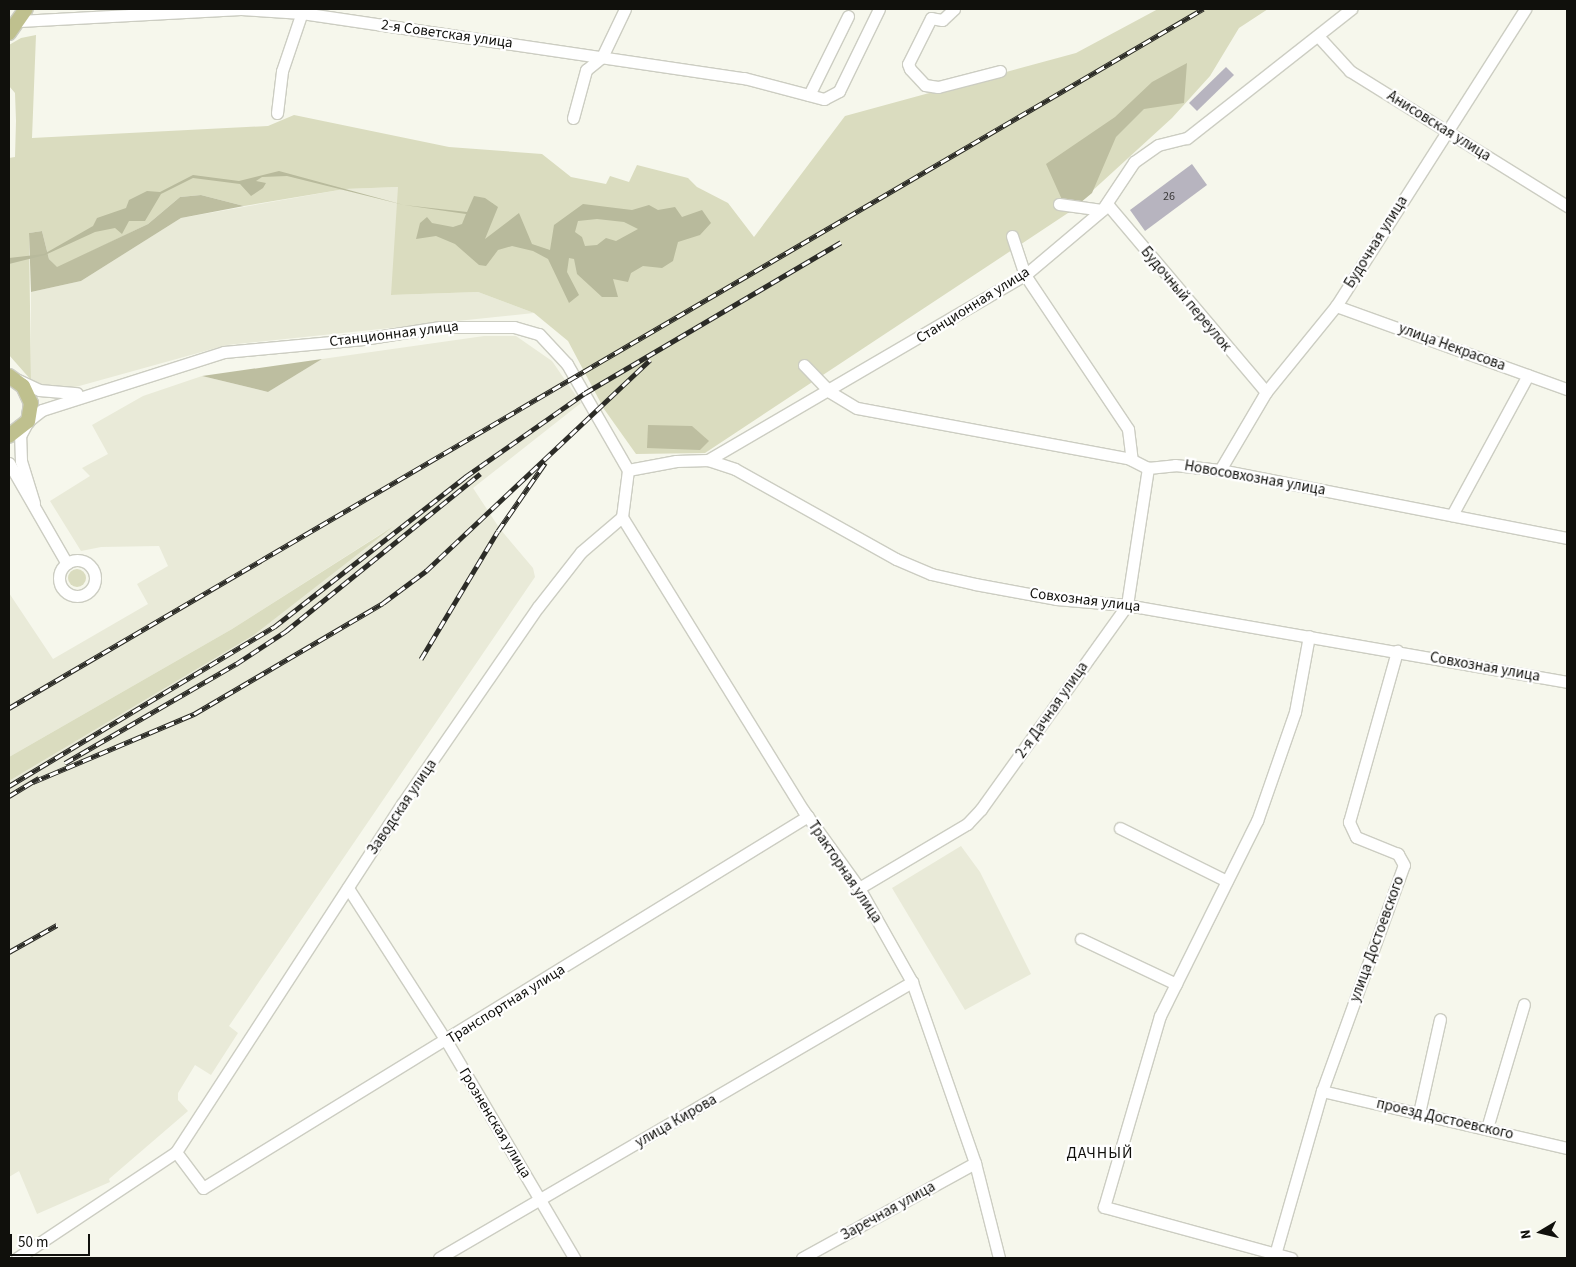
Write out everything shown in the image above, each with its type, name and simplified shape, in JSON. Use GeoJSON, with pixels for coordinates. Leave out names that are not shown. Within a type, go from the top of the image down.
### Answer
{"type":"FeatureCollection","features":[{"type":"Feature","properties":{"kind":"main road"},"geometry":{"type":"LineString","coordinates":[[9,32],[19,21],[26,9]]}},
{"type":"Feature","properties":{"kind":"main road"},"geometry":{"type":"LineString","coordinates":[[9,436],[28,421],[30,400],[11,376]]}},
{"type":"Feature","properties":{"kind":"street","name":"2-я Советская улица"},"geometry":{"type":"LineString","coordinates":[[19,21],[241,9],[303,11],[744,78],[824,99],[839,91],[879,9]]}},
{"type":"Feature","properties":{"kind":"street"},"geometry":{"type":"LineString","coordinates":[[573,118],[586,70],[602,57],[625,9]]}},
{"type":"Feature","properties":{"kind":"street","name":"Станционная улица"},"geometry":{"type":"LineString","coordinates":[[708,460],[830,392],[1024,275],[1108,205],[1118,182],[1134,162],[1158,145],[1187,138],[1351,9]]}},
{"type":"Feature","properties":{"kind":"street","name":"Будочная улица"},"geometry":{"type":"LineString","coordinates":[[1220,470],[1266,392],[1336,306],[1446,130],[1525,9]]}},
{"type":"Feature","properties":{"kind":"street"},"geometry":{"type":"LineString","coordinates":[[277,113],[282,71],[303,11]]}},
{"type":"Feature","properties":{"kind":"street"},"geometry":{"type":"LineString","coordinates":[[952,11],[942,20],[931,18],[908,64],[910,68],[926,85],[938,87],[1000,71]]}},
{"type":"Feature","properties":{"kind":"street"},"geometry":{"type":"LineString","coordinates":[[808,95],[848,16]]}},
{"type":"Feature","properties":{"kind":"street","name":"Анисовская улица"},"geometry":{"type":"LineString","coordinates":[[1318,36],[1350,71],[1567,206]]}},
{"type":"Feature","properties":{"kind":"street"},"geometry":{"type":"LineString","coordinates":[[1059,204],[1094,212],[1108,205]]}},
{"type":"Feature","properties":{"kind":"street","name":"Будочный переулок"},"geometry":{"type":"LineString","coordinates":[[1108,205],[1266,392]]}},
{"type":"Feature","properties":{"kind":"street"},"geometry":{"type":"LineString","coordinates":[[1012,236],[1024,275],[1128,429],[1132,460]]}},
{"type":"Feature","properties":{"kind":"street","name":"улица Некрасова"},"geometry":{"type":"LineString","coordinates":[[1336,306],[1567,389]]}},
{"type":"Feature","properties":{"kind":"street","name":"Станционная улица"},"geometry":{"type":"LineString","coordinates":[[28,421],[42,410],[224,352],[363,339],[440,327],[514,327],[539,334],[556,348],[628,470]]}},
{"type":"Feature","properties":{"kind":"street"},"geometry":{"type":"LineString","coordinates":[[804,365],[830,392],[857,408],[1132,460],[1148,468]]}},
{"type":"Feature","properties":{"kind":"street"},"geometry":{"type":"LineString","coordinates":[[1452,515],[1528,375]]}},
{"type":"Feature","properties":{"kind":"street","name":"Станционная улица"},"geometry":{"type":"LineString","coordinates":[[11,376],[39,390],[91,393]]}},
{"type":"Feature","properties":{"kind":"street"},"geometry":{"type":"LineString","coordinates":[[28,421],[19,447],[34,503]]}},
{"type":"Feature","properties":{"kind":"street","name":"Совхозная улица"},"geometry":{"type":"LineString","coordinates":[[628,470],[676,461],[708,460],[735,469],[896,559],[931,574],[1056,599],[1127,605],[1567,682]]}},
{"type":"Feature","properties":{"kind":"street"},"geometry":{"type":"LineString","coordinates":[[9,463],[34,503],[67,564]]}},
{"type":"Feature","properties":{"kind":"street","name":"Новосовхозная улица"},"geometry":{"type":"LineString","coordinates":[[1148,468],[1175,465],[1220,470],[1567,538]]}},
{"type":"Feature","properties":{"kind":"street","name":"2-я Дачная улица"},"geometry":{"type":"LineString","coordinates":[[859,888],[967,824],[981,809],[1127,605],[1148,468]]}},
{"type":"Feature","properties":{"kind":"street"},"geometry":{"type":"LineString","coordinates":[[622,517],[628,470]]}},
{"type":"Feature","properties":{"kind":"street","name":"Тракторная улица"},"geometry":{"type":"LineString","coordinates":[[622,517],[808,816],[859,888],[912,982],[975,1163],[999,1258]]}},
{"type":"Feature","properties":{"kind":"street","name":"Заводская улица"},"geometry":{"type":"LineString","coordinates":[[176,1152],[402,804],[556,582],[581,552],[622,517]]}},
{"type":"Feature","properties":{"kind":"street"},"geometry":{"type":"LineString","coordinates":[[1291,1258],[1275,1256],[1104,1207],[1133,1097],[1160,1016],[1257,820],[1295,712],[1309,636]]}},
{"type":"Feature","properties":{"kind":"street","name":"улица Достоевского"},"geometry":{"type":"LineString","coordinates":[[1275,1256],[1322,1091],[1404,865],[1398,854],[1356,837],[1349,822],[1397,652]]}},
{"type":"Feature","properties":{"kind":"street","name":"Транспортная улица"},"geometry":{"type":"LineString","coordinates":[[176,1152],[203,1188],[447,1042],[808,816]]}},
{"type":"Feature","properties":{"kind":"street"},"geometry":{"type":"LineString","coordinates":[[1120,828],[1227,881]]}},
{"type":"Feature","properties":{"kind":"street","name":"Грозненская улица"},"geometry":{"type":"LineString","coordinates":[[348,888],[447,1042],[574,1258]]}},
{"type":"Feature","properties":{"kind":"street"},"geometry":{"type":"LineString","coordinates":[[1081,939],[1176,984]]}},
{"type":"Feature","properties":{"kind":"street","name":"улица Кирова"},"geometry":{"type":"LineString","coordinates":[[439,1258],[912,982]]}},
{"type":"Feature","properties":{"kind":"street"},"geometry":{"type":"LineString","coordinates":[[1488,1128],[1524,1004]]}},
{"type":"Feature","properties":{"kind":"street"},"geometry":{"type":"LineString","coordinates":[[1419,1113],[1440,1018]]}},
{"type":"Feature","properties":{"kind":"street","name":"проезд Достоевского"},"geometry":{"type":"LineString","coordinates":[[1322,1091],[1488,1128],[1567,1148]]}},
{"type":"Feature","properties":{"kind":"street"},"geometry":{"type":"LineString","coordinates":[[17,1258],[176,1152]]}},
{"type":"Feature","properties":{"kind":"street","name":"Заречная улица"},"geometry":{"type":"LineString","coordinates":[[802,1258],[975,1163]]}},
{"type":"Feature","properties":{"kind":"shaded area"},"geometry":{"type":"Polygon","coordinates":[[[1158,9],[1268,9],[1239,28],[1210,76],[1172,118],[1068,213],[705,453],[636,454],[604,409],[568,341],[534,313],[478,292],[391,295],[398,187],[345,189],[244,206],[201,195],[180,197],[148,224],[57,268],[49,259],[42,231],[29,233],[31,380],[9,355],[9,158],[15,157],[16,121],[15,93],[9,86],[9,45],[21,38],[36,35],[32,138],[268,126],[294,115],[449,147],[542,154],[571,177],[606,184],[610,176],[629,182],[637,165],[688,178],[697,187],[728,203],[754,237],[845,116],[1076,53],[1158,9]]]}},
{"type":"Feature","properties":{"kind":"shaded area"},"geometry":{"type":"Polygon","coordinates":[[[1187,63],[1184,103],[1144,109],[1116,137],[1092,193],[1068,213],[1046,164],[1115,117],[1152,82],[1187,63]]]}},
{"type":"Feature","properties":{"kind":"shaded area"},"geometry":{"type":"Polygon","coordinates":[[[279,171],[404,205],[287,176],[262,177],[256,181],[266,183],[263,188],[251,196],[240,184],[193,178],[161,194],[145,221],[129,221],[122,234],[115,228],[95,232],[45,255],[9,264],[9,258],[44,254],[93,226],[97,218],[126,208],[129,200],[147,191],[160,192],[193,175],[239,181],[279,171]]]}},
{"type":"Feature","properties":{"kind":"shaded area"},"geometry":{"type":"Polygon","coordinates":[[[399,187],[392,295],[478,292],[534,313],[227,345],[72,388],[50,387],[31,380],[31,292],[81,281],[181,218],[345,189],[399,187]]]}},
{"type":"Feature","properties":{"kind":"shaded area"},"geometry":{"type":"Polygon","coordinates":[[[201,195],[244,206],[181,218],[81,281],[31,292],[29,233],[42,231],[49,259],[57,267],[148,224],[180,197],[201,195]]]}},
{"type":"Feature","properties":{"kind":"shaded area"},"geometry":{"type":"Polygon","coordinates":[[[474,196],[485,198],[498,207],[485,239],[519,213],[532,244],[550,250],[554,225],[583,204],[632,210],[649,205],[658,210],[675,207],[682,217],[702,210],[711,223],[700,235],[678,242],[673,261],[662,268],[643,266],[631,273],[628,282],[613,279],[618,297],[602,297],[577,274],[574,259],[569,258],[567,272],[579,295],[569,303],[548,259],[533,251],[512,246],[498,250],[486,266],[479,265],[455,244],[436,236],[416,239],[420,223],[427,217],[432,223],[453,227],[462,224],[466,214],[404,205],[467,212],[474,196]],[[597,219],[578,221],[575,232],[582,237],[585,246],[597,245],[606,238],[616,241],[638,229],[624,222],[597,219]]]}},
{"type":"Feature","properties":{"kind":"shaded area"},"geometry":{"type":"Polygon","coordinates":[[[484,336],[516,336],[552,361],[581,403],[473,488],[500,529],[533,568],[535,577],[229,1026],[238,1033],[211,1075],[195,1065],[178,1093],[178,1100],[188,1111],[109,1179],[110,1182],[37,1214],[19,1171],[9,1177],[9,781],[254,635],[387,530],[232,629],[9,757],[9,593],[53,659],[148,604],[137,584],[168,566],[159,546],[101,547],[81,551],[50,501],[90,476],[82,468],[108,454],[92,425],[143,396],[202,376],[268,392],[322,359],[484,336]]]}},
{"type":"Feature","properties":{"kind":"shaded area"},"geometry":{"type":"Polygon","coordinates":[[[322,359],[268,392],[202,376],[322,359]]]}},
{"type":"Feature","properties":{"kind":"shaded area"},"geometry":{"type":"Polygon","coordinates":[[[648,425],[692,426],[709,441],[700,450],[647,448],[648,425]]]}},
{"type":"Feature","properties":{"kind":"shaded area"},"geometry":{"type":"Polygon","coordinates":[[[394,526],[254,635],[9,781],[9,757],[232,629],[394,526]]]}},
{"type":"Feature","properties":{"kind":"shaded area"},"geometry":{"type":"Polygon","coordinates":[[[73,569],[81,569],[86,574],[84,585],[73,587],[68,582],[68,574],[73,569]]]}},
{"type":"Feature","properties":{"kind":"shaded area"},"geometry":{"type":"Polygon","coordinates":[[[961,846],[980,872],[1031,974],[965,1010],[892,888],[961,846]]]}},
{"type":"Feature","properties":{"kind":"building"},"geometry":{"type":"Polygon","coordinates":[[[1226,67],[1234,75],[1197,111],[1189,103],[1226,67]]]}},
{"type":"Feature","properties":{"kind":"building"},"geometry":{"type":"Polygon","coordinates":[[[1192,164],[1207,185],[1145,231],[1130,210],[1192,164]]]}},
{"type":"Feature","properties":{"kind":"railway"},"geometry":{"type":"LineString","coordinates":[[9,708],[1203,9]]}},
{"type":"Feature","properties":{"kind":"railway"},"geometry":{"type":"LineString","coordinates":[[9,786],[274,627],[465,477],[585,393],[841,242]]}},
{"type":"Feature","properties":{"kind":"railway"},"geometry":{"type":"LineString","coordinates":[[33,782],[194,714],[383,603],[426,571],[650,360]]}},
{"type":"Feature","properties":{"kind":"railway"},"geometry":{"type":"LineString","coordinates":[[421,659],[498,531],[545,463]]}},
{"type":"Feature","properties":{"kind":"railway"},"geometry":{"type":"LineString","coordinates":[[65,763],[236,664],[286,631],[480,474]]}},
{"type":"Feature","properties":{"kind":"railway"},"geometry":{"type":"LineString","coordinates":[[9,796],[39,778]]}},
{"type":"Feature","properties":{"kind":"railway"},"geometry":{"type":"LineString","coordinates":[[9,952],[57,925]]}},
{"type":"Feature","properties":{"kind":"district","name":"ДАЧНЫЙ"},"geometry":{"type":"Point","coordinates":[1100,1153]}}]}
